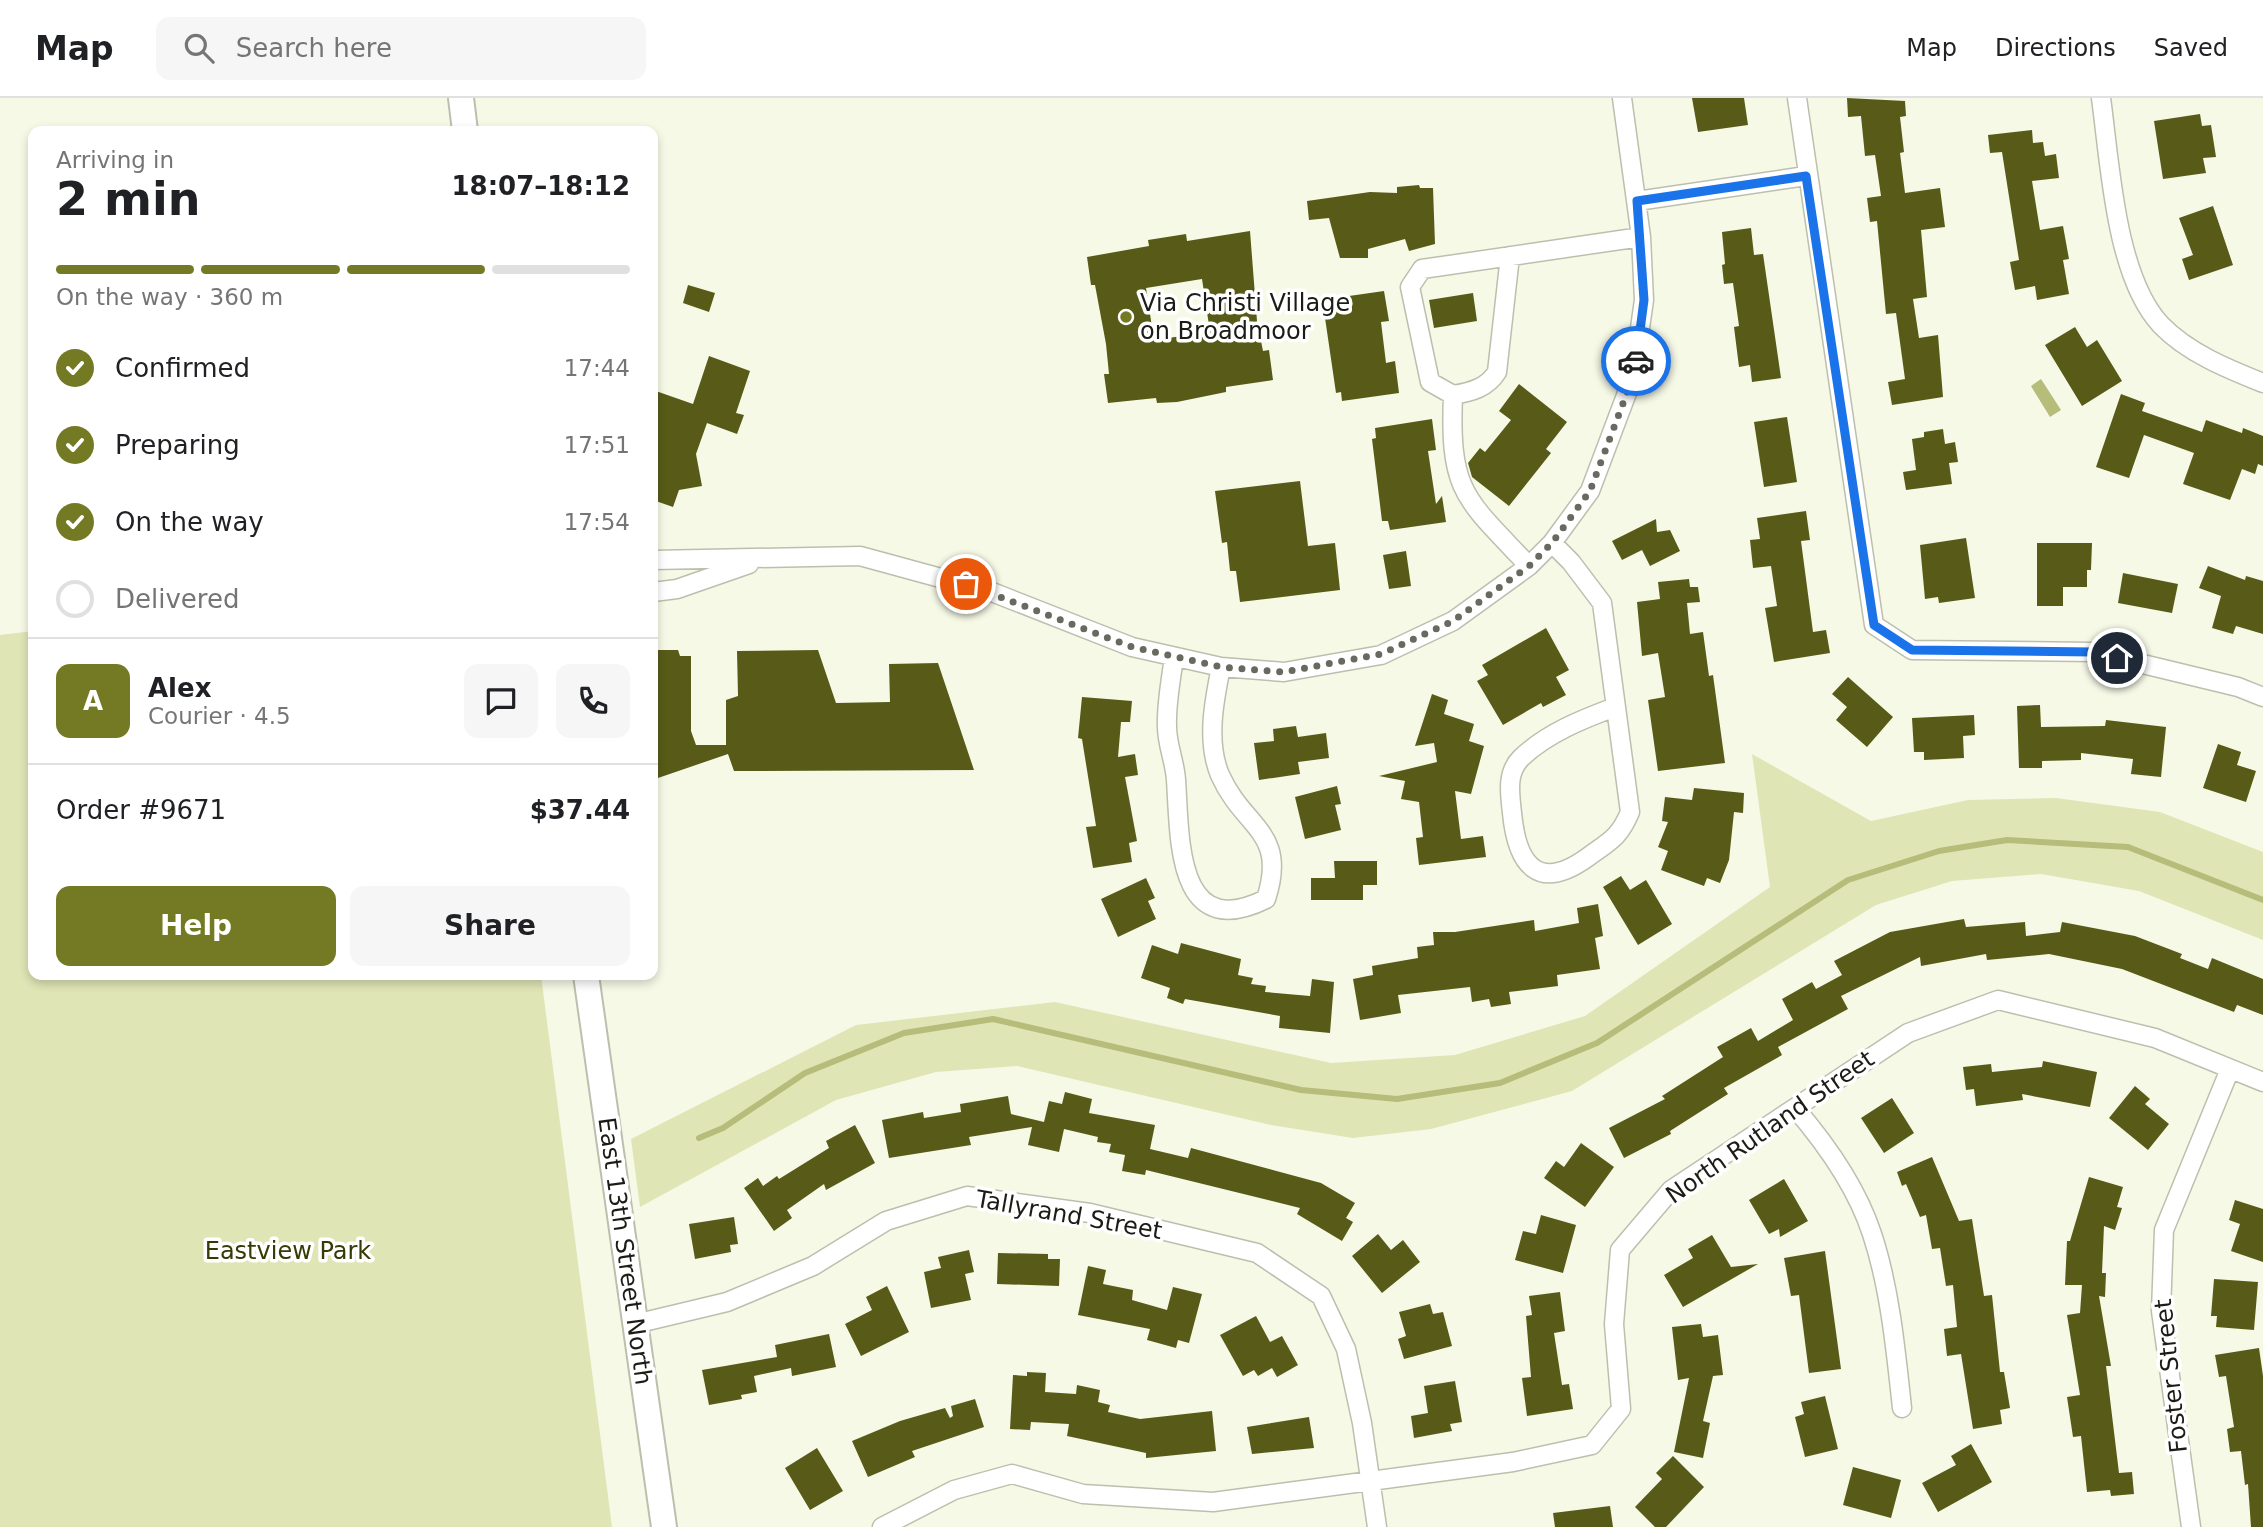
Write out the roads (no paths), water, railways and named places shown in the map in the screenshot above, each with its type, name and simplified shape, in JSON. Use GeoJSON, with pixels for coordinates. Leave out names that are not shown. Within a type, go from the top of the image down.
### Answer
{"type":"FeatureCollection","features":[{"type":"Feature","properties":{"kind":"main road"},"geometry":{"type":"LineString","coordinates":[[461,98],[464,126]]}},
{"type":"Feature","properties":{"kind":"main road","name":"East 13th Street North"},"geometry":{"type":"LineString","coordinates":[[587,980],[664,1527]]}},
{"type":"Feature","properties":{"kind":"street"},"geometry":{"type":"LineString","coordinates":[[658,560],[860,556],[992,592],[1132,647],[1221,667],[1284,672],[1381,654],[1453,621],[1529,566],[1552,543],[1590,491],[1633,377],[1644,300],[1641,237],[1622,98]]}},
{"type":"Feature","properties":{"kind":"street"},"geometry":{"type":"LineString","coordinates":[[1797,98],[1806,176],[1874,625],[1912,650],[2093,652],[2238,688],[2263,697]]}},
{"type":"Feature","properties":{"kind":"street"},"geometry":{"type":"LineString","coordinates":[[2101,98],[2122,241],[2141,292],[2161,324],[2213,363],[2263,383]]}},
{"type":"Feature","properties":{"kind":"street"},"geometry":{"type":"LineString","coordinates":[[1637,201],[1806,176]]}},
{"type":"Feature","properties":{"kind":"street"},"geometry":{"type":"LineString","coordinates":[[1510,256],[1497,372],[1492,381],[1479,389],[1453,395],[1430,382],[1410,287],[1422,270],[1510,256],[1641,237]]}},
{"type":"Feature","properties":{"kind":"street"},"geometry":{"type":"LineString","coordinates":[[1453,395],[1451,442],[1458,480],[1478,512],[1529,566]]}},
{"type":"Feature","properties":{"kind":"street"},"geometry":{"type":"LineString","coordinates":[[1552,543],[1571,562],[1602,603],[1630,812],[1622,833],[1569,871],[1551,875],[1536,872],[1520,856],[1514,840],[1509,784],[1514,768],[1522,757],[1573,723],[1615,708]]}},
{"type":"Feature","properties":{"kind":"street"},"geometry":{"type":"LineString","coordinates":[[658,591],[677,589],[762,559]]}},
{"type":"Feature","properties":{"kind":"street"},"geometry":{"type":"LineString","coordinates":[[1174,657],[1167,727],[1176,777],[1179,853],[1189,882],[1205,902],[1230,910],[1248,908],[1266,899],[1273,878],[1274,853],[1236,803],[1219,773],[1212,732],[1221,667]]}},
{"type":"Feature","properties":{"kind":"street","name":"North Rutland Street"},"geometry":{"type":"LineString","coordinates":[[882,1527],[954,1490],[1012,1474],[1083,1494],[1213,1502],[1513,1462],[1592,1445],[1621,1409],[1614,1324],[1620,1250],[1671,1190],[1908,1033],[1998,1000],[2155,1038],[2263,1082]]}},
{"type":"Feature","properties":{"kind":"street","name":"Foster Street"},"geometry":{"type":"LineString","coordinates":[[2191,1527],[2161,1311],[2164,1230],[2230,1069]]}},
{"type":"Feature","properties":{"kind":"street"},"geometry":{"type":"LineString","coordinates":[[1795,1108],[1830,1149],[1872,1234],[1894,1336],[1902,1408]]}},
{"type":"Feature","properties":{"kind":"street","name":"Tallyrand Street"},"geometry":{"type":"LineString","coordinates":[[635,1324],[727,1302],[813,1266],[886,1221],[967,1196],[1090,1213],[1256,1253],[1321,1296],[1346,1349],[1363,1423],[1377,1527]]}},
{"type":"Feature","properties":{"kind":"waterway"},"geometry":{"type":"LineString","coordinates":[[699,1138],[723,1128],[805,1073],[904,1033],[993,1019],[1301,1090],[1397,1099],[1500,1083],[1597,1043],[1848,880],[1939,851],[2007,840],[2128,847],[2263,900]]}},
{"type":"Feature","properties":{"kind":"place","name":"Via Christi Village on Broadmoor"},"geometry":{"type":"Point","coordinates":[1126,317]}},
{"type":"Feature","properties":{"kind":"park label","name":"Eastview Park"},"geometry":{"type":"Point","coordinates":[288,1251]}}]}
